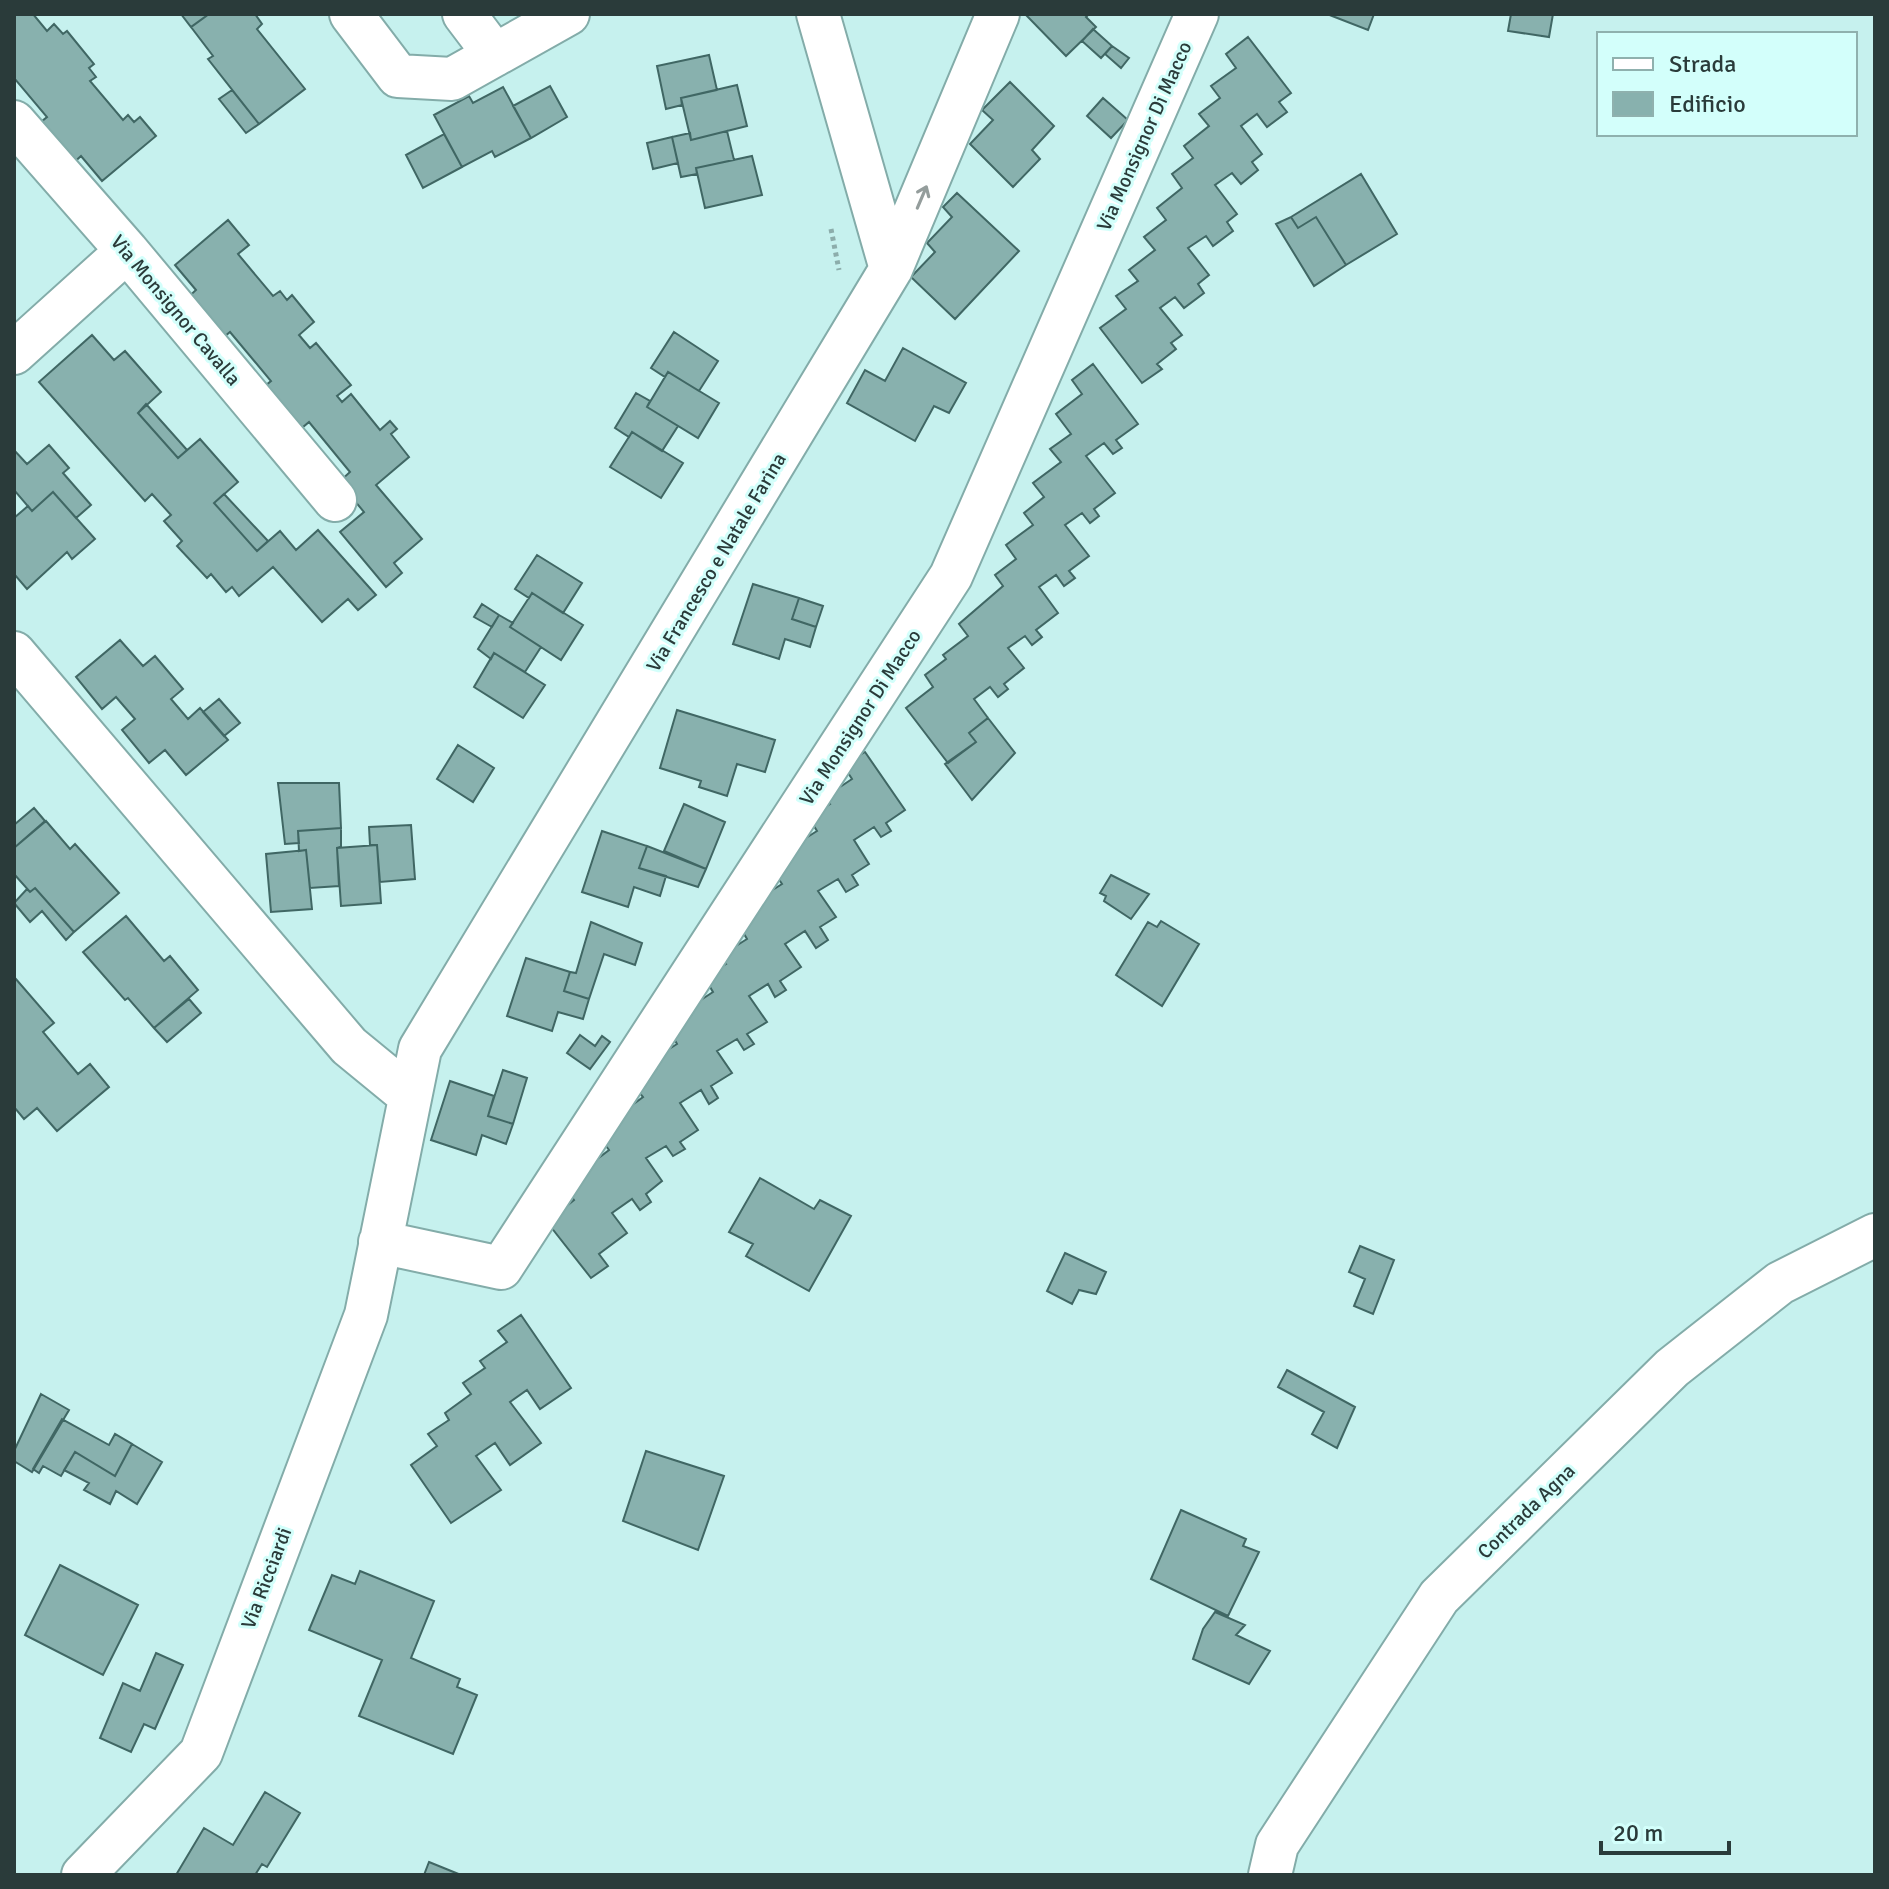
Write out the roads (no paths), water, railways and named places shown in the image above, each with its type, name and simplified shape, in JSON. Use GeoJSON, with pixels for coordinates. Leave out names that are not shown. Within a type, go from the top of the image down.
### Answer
{"type":"FeatureCollection","features":[{"type":"Feature","properties":{"kind":"street"},"geometry":{"type":"LineString","coordinates":[[351,14],[398,76],[452,79],[568,14]]}},
{"type":"Feature","properties":{"kind":"street"},"geometry":{"type":"LineString","coordinates":[[464,14],[495,55]]}},
{"type":"Feature","properties":{"kind":"street"},"geometry":{"type":"LineString","coordinates":[[818,14],[891,269]]}},
{"type":"Feature","properties":{"kind":"street","name":"Via Francesco e Natale Farina"},"geometry":{"type":"LineString","coordinates":[[380,1242],[420,1049],[891,269],[998,14]]}},
{"type":"Feature","properties":{"kind":"street","name":"Via Monsignor Di Macco"},"geometry":{"type":"LineString","coordinates":[[380,1242],[501,1268],[951,576],[1197,14]]}},
{"type":"Feature","properties":{"kind":"street","name":"Via Monsignor Cavalla"},"geometry":{"type":"LineString","coordinates":[[14,122],[127,251],[335,500]]}},
{"type":"Feature","properties":{"kind":"street"},"geometry":{"type":"LineString","coordinates":[[14,353],[127,251]]}},
{"type":"Feature","properties":{"kind":"street"},"geometry":{"type":"LineString","coordinates":[[14,653],[349,1046],[410,1096]]}},
{"type":"Feature","properties":{"kind":"street","name":"Contrada Agna"},"geometry":{"type":"LineString","coordinates":[[1270,1875],[1277,1845],[1439,1597],[1672,1368],[1780,1283],[1875,1235]]}},
{"type":"Feature","properties":{"kind":"street","name":"Via Ricciardi"},"geometry":{"type":"LineString","coordinates":[[83,1875],[201,1753],[366,1315],[380,1242]]}}]}
